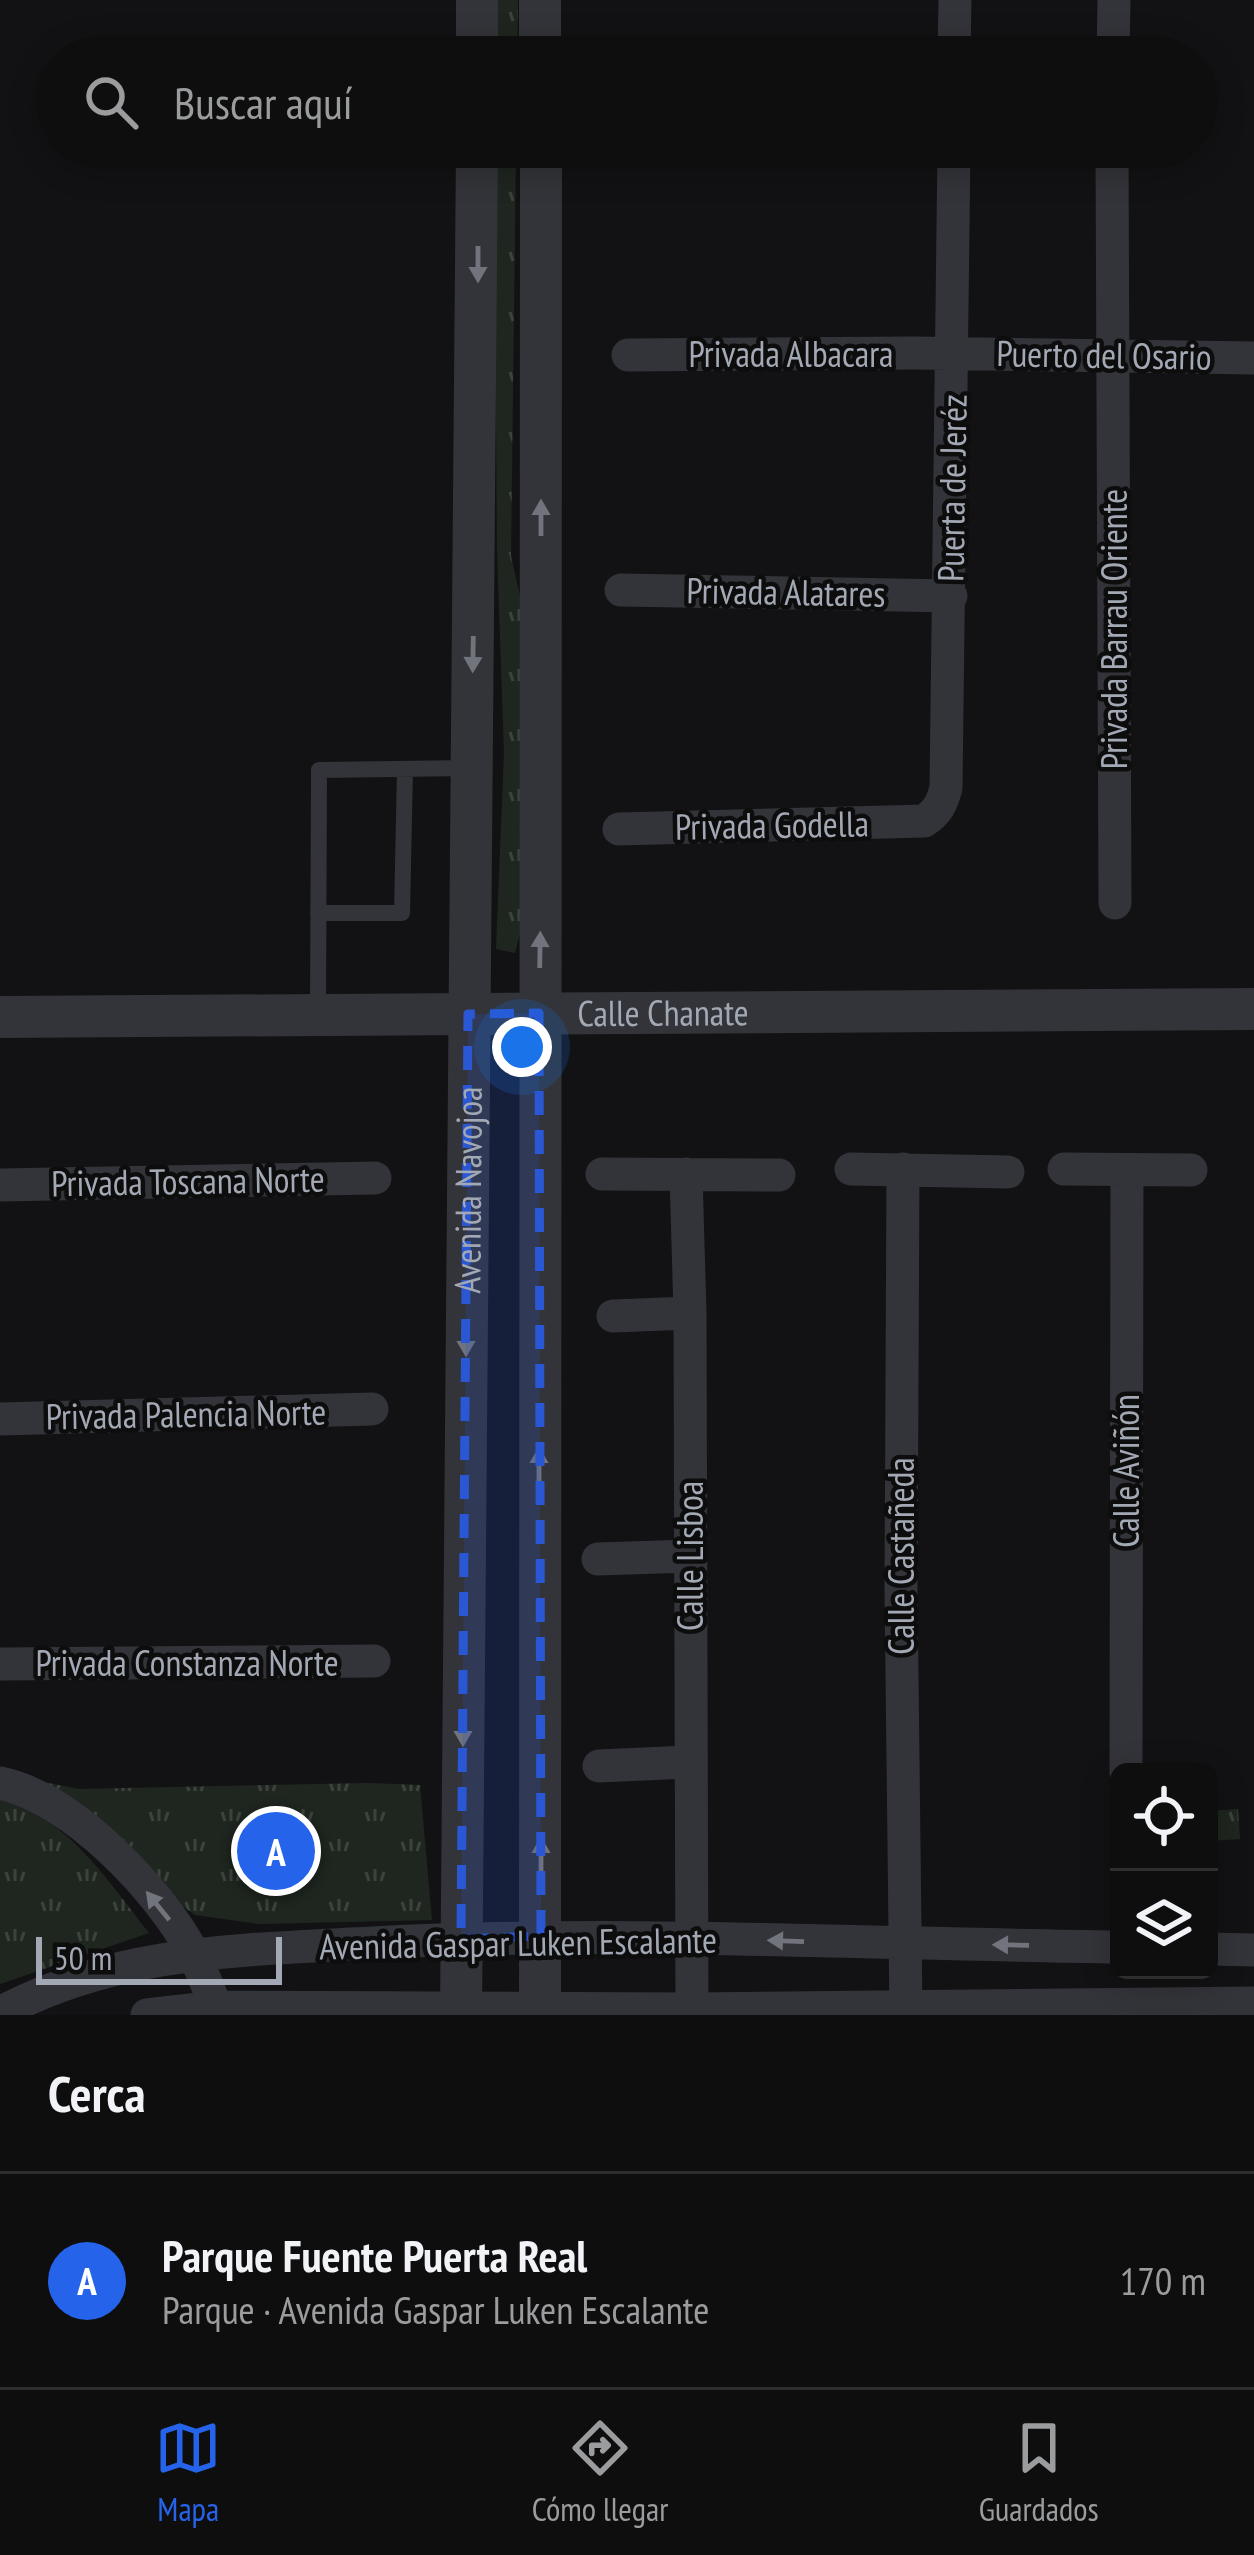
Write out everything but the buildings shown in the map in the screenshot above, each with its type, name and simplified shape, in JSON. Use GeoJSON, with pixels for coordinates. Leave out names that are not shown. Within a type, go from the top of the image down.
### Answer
{"type":"FeatureCollection","features":[{"type":"Feature","properties":{"kind":"street"},"geometry":{"type":"LineString","coordinates":[[477,0],[477,36]]}},
{"type":"Feature","properties":{"kind":"street"},"geometry":{"type":"LineString","coordinates":[[540,0],[540,36]]}},
{"type":"Feature","properties":{"kind":"street"},"geometry":{"type":"LineString","coordinates":[[954,36],[955,0]]}},
{"type":"Feature","properties":{"kind":"street"},"geometry":{"type":"LineString","coordinates":[[1113,36],[1114,0]]}},
{"type":"Feature","properties":{"kind":"street","name":"Avenida Navojoa"},"geometry":{"type":"LineString","coordinates":[[461,2011],[477,168]]}},
{"type":"Feature","properties":{"kind":"street","name":"Avenida Navojoa"},"geometry":{"type":"LineString","coordinates":[[540,2012],[541,168]]}},
{"type":"Feature","properties":{"kind":"street","name":"Puerta de Jeréz"},"geometry":{"type":"LineString","coordinates":[[924,821],[936,813],[946,788],[954,168]]}},
{"type":"Feature","properties":{"kind":"street","name":"Privada Barrau Oriente"},"geometry":{"type":"LineString","coordinates":[[1112,168],[1115,902]]}},
{"type":"Feature","properties":{"kind":"street","name":"Privada Albacara"},"geometry":{"type":"LineString","coordinates":[[628,355],[954,353]]}},
{"type":"Feature","properties":{"kind":"street","name":"Puerto del Osario"},"geometry":{"type":"LineString","coordinates":[[954,353],[1254,358]]}},
{"type":"Feature","properties":{"kind":"street","name":"Privada Alatares"},"geometry":{"type":"LineString","coordinates":[[621,590],[951,596]]}},
{"type":"Feature","properties":{"kind":"street","name":"Privada Godella"},"geometry":{"type":"LineString","coordinates":[[619,829],[924,821]]}},
{"type":"Feature","properties":{"kind":"street","name":"Calle Chanate"},"geometry":{"type":"LineString","coordinates":[[0,1017],[1254,1009]]}},
{"type":"Feature","properties":{"kind":"street"},"geometry":{"type":"LineString","coordinates":[[851,1168],[1008,1172]]}},
{"type":"Feature","properties":{"kind":"street","name":"Calle Castañeda"},"geometry":{"type":"LineString","coordinates":[[903,1168],[906,2010]]}},
{"type":"Feature","properties":{"kind":"street"},"geometry":{"type":"LineString","coordinates":[[1064,1169],[1191,1170]]}},
{"type":"Feature","properties":{"kind":"street","name":"Calle Aviñón"},"geometry":{"type":"LineString","coordinates":[[1126,1170],[1126,1763]]}},
{"type":"Feature","properties":{"kind":"street"},"geometry":{"type":"LineString","coordinates":[[602,1174],[779,1174]]}},
{"type":"Feature","properties":{"kind":"street","name":"Calle Lisboa"},"geometry":{"type":"LineString","coordinates":[[686,1174],[692,2012]]}},
{"type":"Feature","properties":{"kind":"street","name":"Privada Toscana Norte"},"geometry":{"type":"LineString","coordinates":[[0,1185],[376,1178]]}},
{"type":"Feature","properties":{"kind":"street"},"geometry":{"type":"LineString","coordinates":[[613,1316],[690,1313]]}},
{"type":"Feature","properties":{"kind":"street","name":"Privada Palencia Norte"},"geometry":{"type":"LineString","coordinates":[[0,1419],[372,1409]]}},
{"type":"Feature","properties":{"kind":"street"},"geometry":{"type":"LineString","coordinates":[[598,1559],[690,1556]]}},
{"type":"Feature","properties":{"kind":"street","name":"Privada Constanza Norte"},"geometry":{"type":"LineString","coordinates":[[0,1664],[374,1661]]}},
{"type":"Feature","properties":{"kind":"street"},"geometry":{"type":"LineString","coordinates":[[599,1766],[688,1762]]}},
{"type":"Feature","properties":{"kind":"street"},"geometry":{"type":"LineString","coordinates":[[0,1783],[50,1801],[102,1840],[193,1952],[216,2007]]}},
{"type":"Feature","properties":{"kind":"street","name":"Avenida Gaspar Luken Escalante"},"geometry":{"type":"LineString","coordinates":[[0,2013],[38,1993],[121,1965],[193,1952],[542,1936],[1110,1947]]}},
{"type":"Feature","properties":{"kind":"street"},"geometry":{"type":"LineString","coordinates":[[1218,1949],[1254,1950]]}},
{"type":"Feature","properties":{"kind":"street"},"geometry":{"type":"LineString","coordinates":[[1129,1979],[1130,2010]]}},
{"type":"Feature","properties":{"kind":"street"},"geometry":{"type":"LineString","coordinates":[[147,2015],[216,2007],[692,2012],[1130,2010],[1254,2003]]}},
{"type":"Feature","properties":{"kind":"lane"},"geometry":{"type":"LineString","coordinates":[[318,1018],[319,770],[471,768]]}},
{"type":"Feature","properties":{"kind":"lane"},"geometry":{"type":"LineString","coordinates":[[318,913],[402,913],[405,769]]}},
{"type":"Feature","properties":{"kind":"highlighted area"},"geometry":{"type":"Polygon","coordinates":[[[539,1013],[541,1936],[461,1939],[468,1014],[539,1013]]]}},
{"type":"Feature","properties":{"kind":"green space"},"geometry":{"type":"Polygon","coordinates":[[[494,0],[518,0],[517,36],[494,36],[494,0]]]}},
{"type":"Feature","properties":{"kind":"green space"},"geometry":{"type":"Polygon","coordinates":[[[494,168],[516,168],[511,556],[522,605],[521,929],[515,953],[496,949],[504,753],[494,168]]]}},
{"type":"Feature","properties":{"kind":"green space"},"geometry":{"type":"Polygon","coordinates":[[[44,1782],[79,1789],[420,1785],[432,1920],[259,1924],[195,1915],[160,1890],[86,1810],[44,1782]]]}},
{"type":"Feature","properties":{"kind":"green space"},"geometry":{"type":"Polygon","coordinates":[[[0,1796],[66,1835],[149,1933],[0,1984],[0,1796]]]}},
{"type":"Feature","properties":{"kind":"green space"},"geometry":{"type":"Polygon","coordinates":[[[1238,1809],[1240,1839],[1218,1840],[1218,1810],[1238,1809]]]}},
{"type":"Feature","properties":{"kind":"place","name":"Parque Fuente Puerta Real"},"geometry":{"type":"Point","coordinates":[276,1851]}}]}
